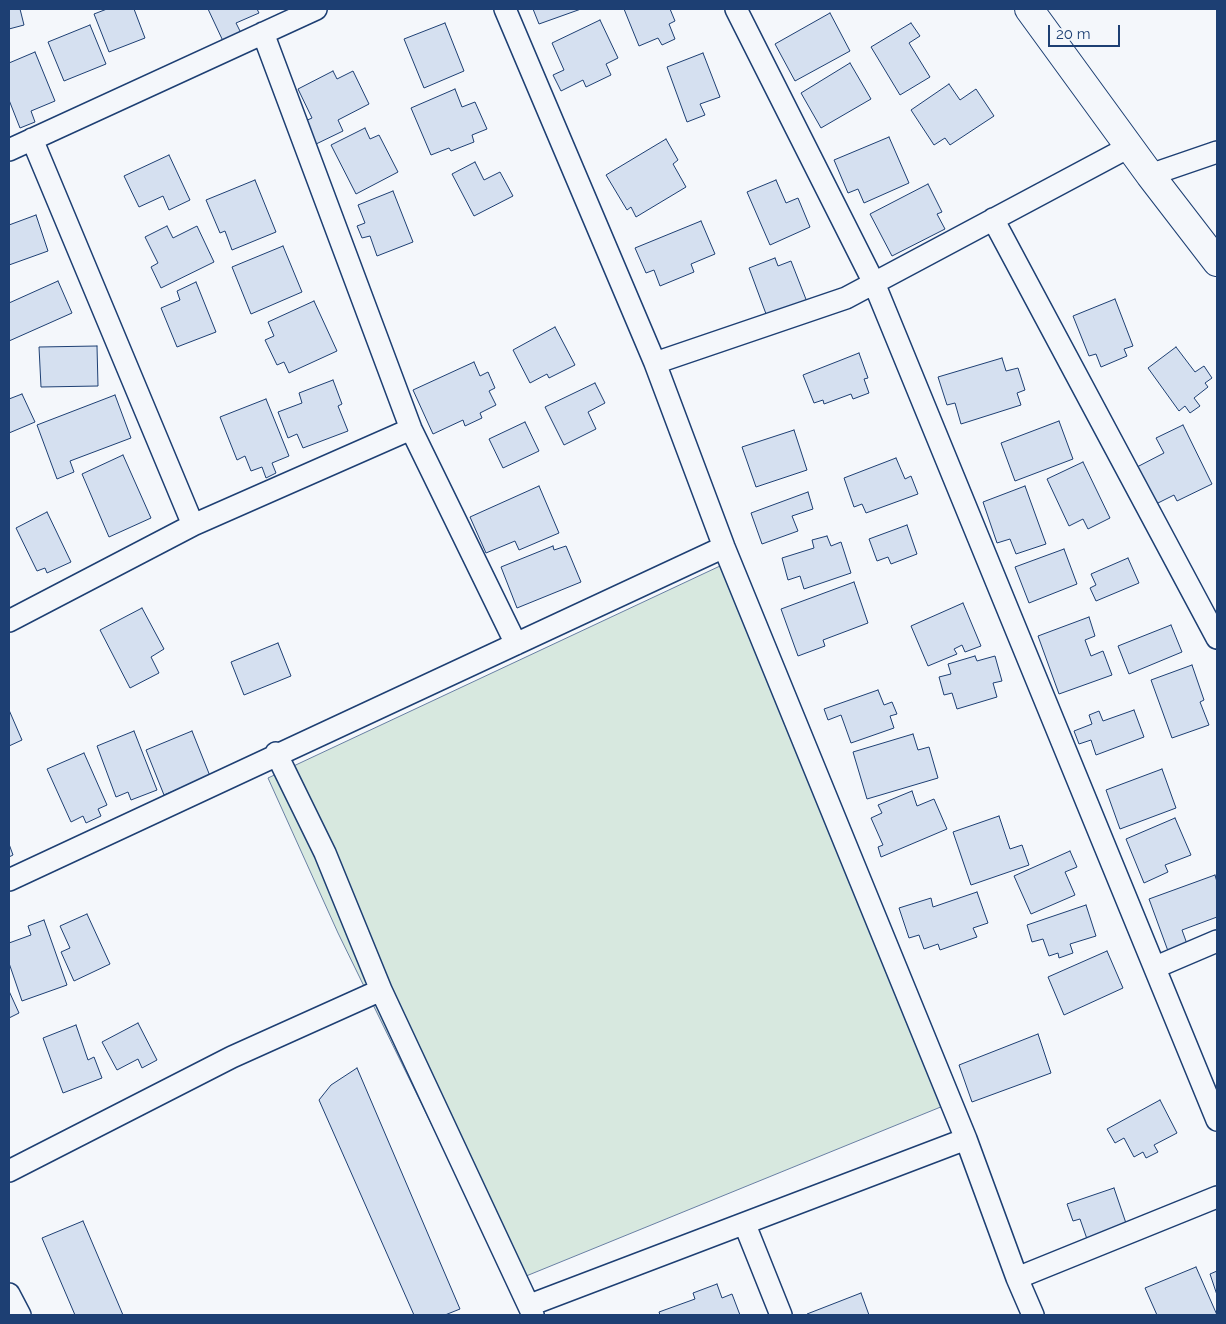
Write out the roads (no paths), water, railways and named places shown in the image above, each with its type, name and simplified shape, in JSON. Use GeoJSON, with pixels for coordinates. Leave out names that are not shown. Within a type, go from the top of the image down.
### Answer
{"type":"FeatureCollection","features":[{"type":"Feature","properties":{"kind":"street"},"geometry":{"type":"LineString","coordinates":[[9,150],[316,9]]}},
{"type":"Feature","properties":{"kind":"street"},"geometry":{"type":"LineString","coordinates":[[505,9],[655,363],[724,547],[966,1139],[1016,1278],[1032,1315]]}},
{"type":"Feature","properties":{"kind":"street"},"geometry":{"type":"LineString","coordinates":[[736,9],[874,283],[1156,967],[1217,1120]]}},
{"type":"Feature","properties":{"kind":"street"},"geometry":{"type":"LineString","coordinates":[[1029,9],[1129,147],[1217,262]]}},
{"type":"Feature","properties":{"kind":"street"},"geometry":{"type":"LineString","coordinates":[[263,33],[411,429],[516,644]]}},
{"type":"Feature","properties":{"kind":"street"},"geometry":{"type":"LineString","coordinates":[[32,139],[193,525]]}},
{"type":"Feature","properties":{"kind":"street"},"geometry":{"type":"LineString","coordinates":[[655,363],[846,298],[1129,147]]}},
{"type":"Feature","properties":{"kind":"street"},"geometry":{"type":"LineString","coordinates":[[1150,175],[1217,152]]}},
{"type":"Feature","properties":{"kind":"street"},"geometry":{"type":"LineString","coordinates":[[993,219],[1217,638]]}},
{"type":"Feature","properties":{"kind":"street"},"geometry":{"type":"LineString","coordinates":[[9,621],[193,525],[411,429]]}},
{"type":"Feature","properties":{"kind":"street"},"geometry":{"type":"LineString","coordinates":[[9,880],[724,547]]}},
{"type":"Feature","properties":{"kind":"street"},"geometry":{"type":"LineString","coordinates":[[276,754],[325,853],[381,990],[532,1310],[966,1139]]}},
{"type":"Feature","properties":{"kind":"street"},"geometry":{"type":"LineString","coordinates":[[1156,967],[1217,941]]}},
{"type":"Feature","properties":{"kind":"street"},"geometry":{"type":"LineString","coordinates":[[9,1171],[232,1057],[381,990]]}},
{"type":"Feature","properties":{"kind":"street"},"geometry":{"type":"LineString","coordinates":[[1016,1278],[1217,1197]]}},
{"type":"Feature","properties":{"kind":"street"},"geometry":{"type":"LineString","coordinates":[[745,1225],[780,1315]]}},
{"type":"Feature","properties":{"kind":"street"},"geometry":{"type":"LineString","coordinates":[[9,1294],[20,1315]]}}]}
